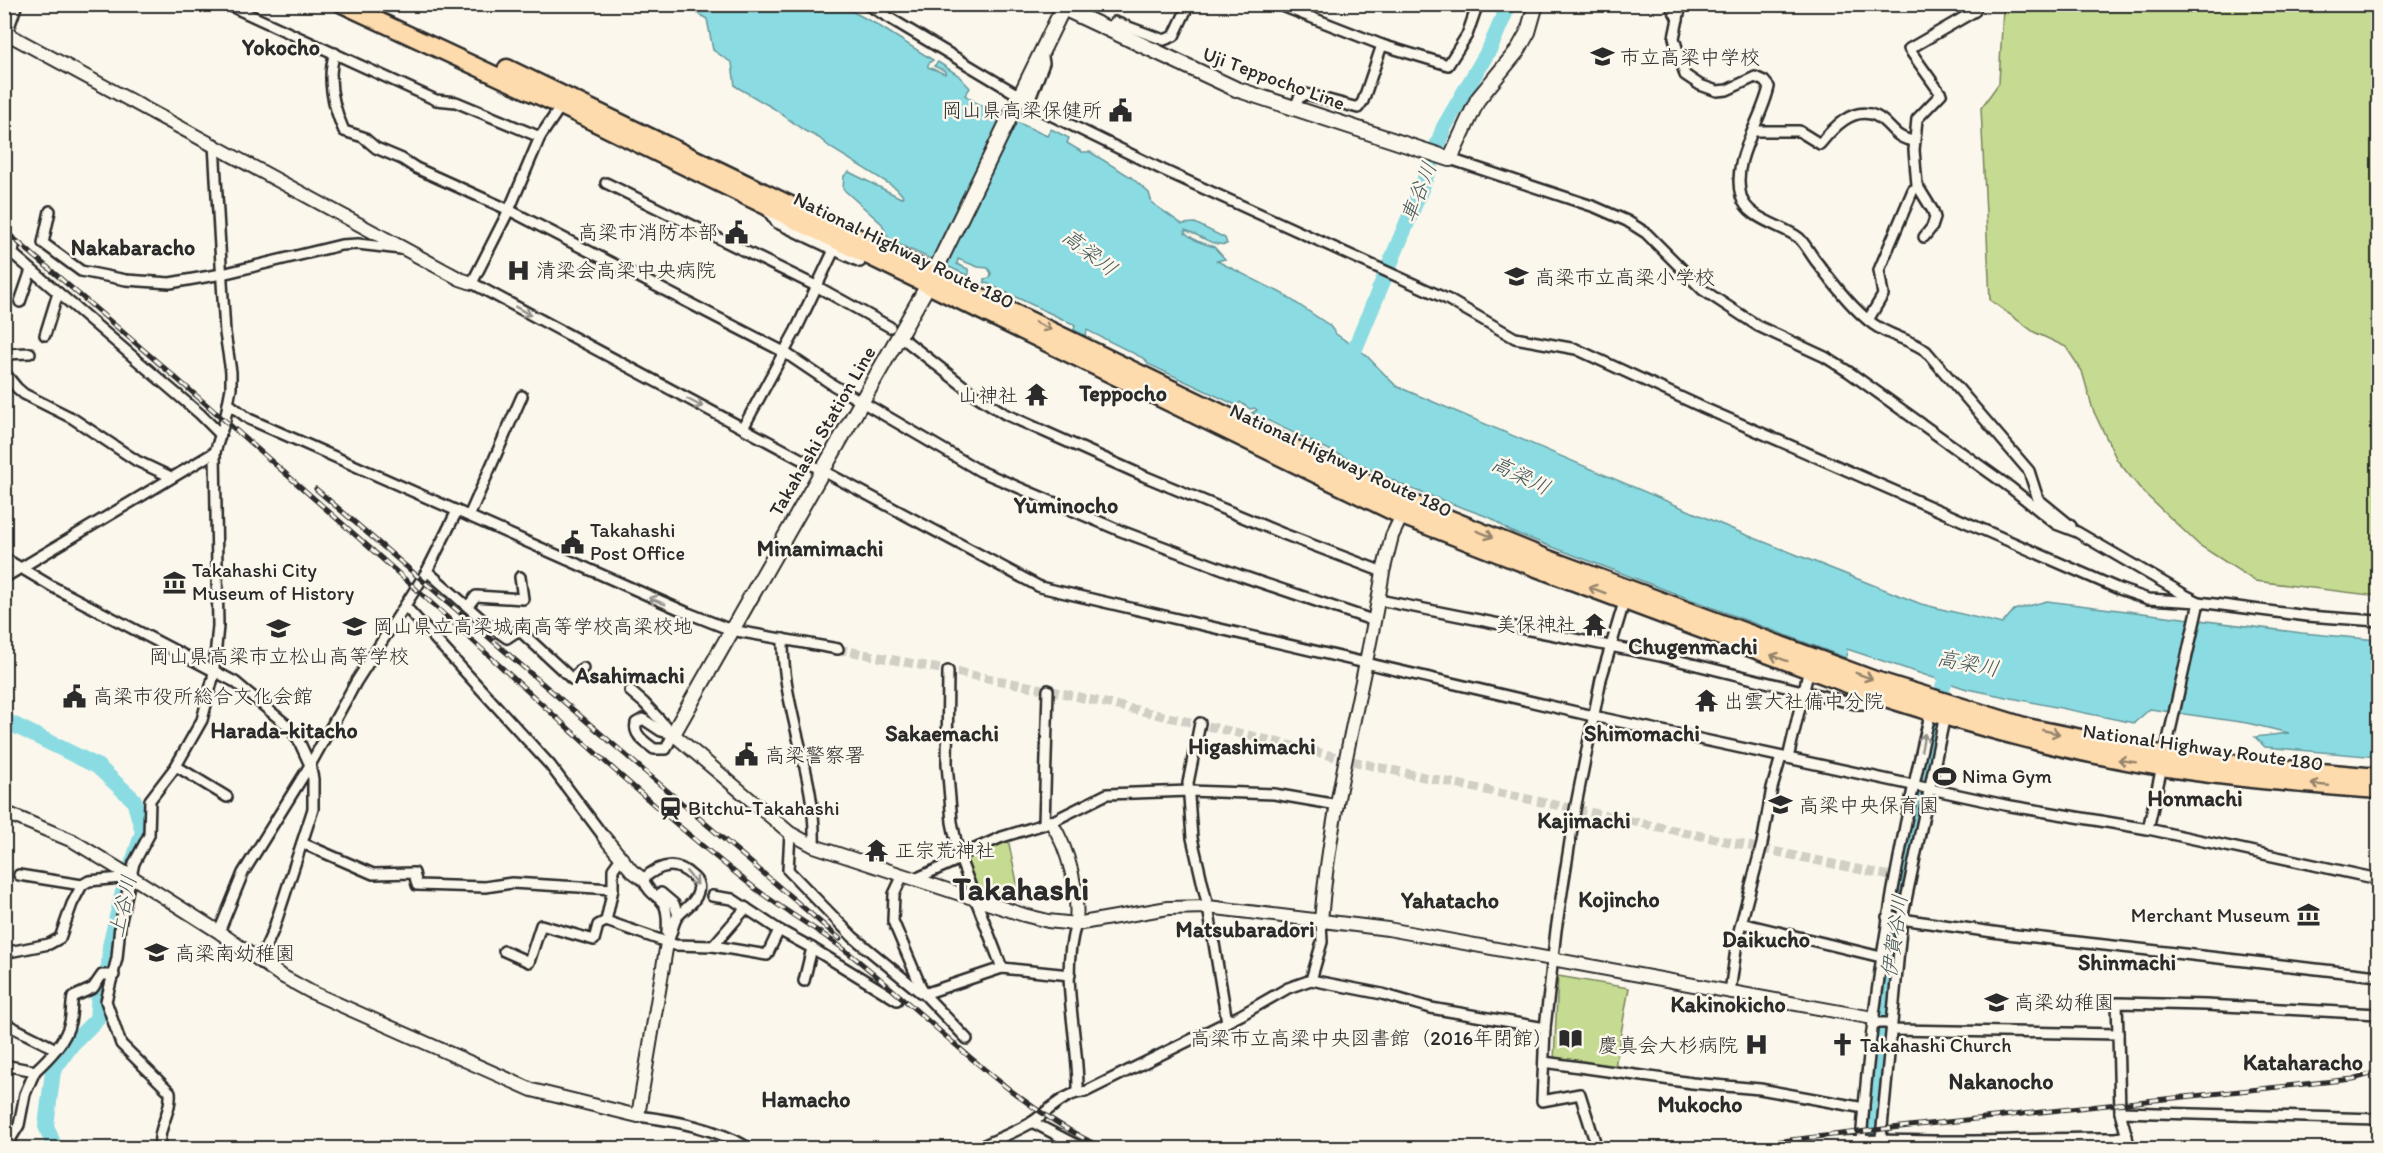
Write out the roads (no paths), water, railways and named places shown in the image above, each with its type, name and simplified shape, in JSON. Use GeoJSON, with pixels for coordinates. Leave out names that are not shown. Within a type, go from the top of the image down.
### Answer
{"type":"FeatureCollection","features":[{"type":"Feature","properties":{"kind":"highway","name":"National Highway Route 180"},"geometry":{"type":"LineString","coordinates":[[342,4],[564,101],[934,273],[1405,509],[1626,594],[1882,697],[1939,708]]}},
{"type":"Feature","properties":{"kind":"highway","name":"National Highway Route 180"},"geometry":{"type":"LineString","coordinates":[[370,4],[762,204],[934,273]]}},
{"type":"Feature","properties":{"kind":"highway","name":"National Highway Route 180"},"geometry":{"type":"LineString","coordinates":[[1626,594],[1875,680],[1939,708],[2033,742],[2379,777]]}},
{"type":"Feature","properties":{"kind":"highway","name":"National Highway Route 180"},"geometry":{"type":"LineString","coordinates":[[2165,755],[2291,783],[2379,790]]}},
{"type":"Feature","properties":{"kind":"main road"},"geometry":{"type":"LineString","coordinates":[[1446,158],[1478,99],[1518,50],[1528,32],[1536,4]]}},
{"type":"Feature","properties":{"kind":"main road","name":"Uji Teppocho Line"},"geometry":{"type":"LineString","coordinates":[[934,273],[1042,52],[1059,6],[1236,89],[1446,158]]}},
{"type":"Feature","properties":{"kind":"main road","name":"Takahashi Station Line"},"geometry":{"type":"LineString","coordinates":[[674,734],[934,273]]}},
{"type":"Feature","properties":{"kind":"street"},"geometry":{"type":"LineString","coordinates":[[17,4],[6,32],[1040,587],[1593,716],[2005,805],[2148,829],[2379,879]]}},
{"type":"Feature","properties":{"kind":"street"},"geometry":{"type":"LineString","coordinates":[[226,4],[436,100],[456,102],[540,137]]}},
{"type":"Feature","properties":{"kind":"street"},"geometry":{"type":"LineString","coordinates":[[866,4],[1018,101]]}},
{"type":"Feature","properties":{"kind":"street"},"geometry":{"type":"LineString","coordinates":[[1108,30],[1115,22],[1164,40],[1174,36],[1189,4]]}},
{"type":"Feature","properties":{"kind":"street"},"geometry":{"type":"LineString","coordinates":[[1277,4],[1382,45],[1448,64],[1467,35],[1476,9],[1464,4]]}},
{"type":"Feature","properties":{"kind":"street"},"geometry":{"type":"LineString","coordinates":[[1670,4],[1678,19]]}},
{"type":"Feature","properties":{"kind":"street"},"geometry":{"type":"LineString","coordinates":[[1682,4],[1674,38],[1685,75],[1700,85],[1717,91],[1727,90],[1755,77],[1764,81],[1769,87],[1764,107],[1743,157],[1739,175],[1742,198],[1746,206],[1758,216],[1799,239],[1868,320],[1890,334],[1926,351],[2029,471],[2038,499],[2077,532],[2198,606]]}},
{"type":"Feature","properties":{"kind":"street"},"geometry":{"type":"LineString","coordinates":[[1924,237],[1932,227],[1935,218],[1917,185],[1915,141],[1917,119],[1941,94],[1909,49],[1975,11],[1976,4]]}},
{"type":"Feature","properties":{"kind":"street"},"geometry":{"type":"LineString","coordinates":[[1294,109],[1299,98],[1306,94],[1358,108],[1363,101],[1382,45]]}},
{"type":"Feature","properties":{"kind":"street"},"geometry":{"type":"LineString","coordinates":[[1042,52],[1044,63],[1028,104],[1163,170],[1447,299],[1515,338],[1576,349],[1704,408],[2119,589],[2148,599],[2198,606],[2379,621]]}},
{"type":"Feature","properties":{"kind":"street"},"geometry":{"type":"LineString","coordinates":[[335,53],[329,70],[335,107],[344,131],[363,137],[376,148],[509,210],[784,352],[861,402],[980,471],[1121,531],[1239,575],[1375,621]]}},
{"type":"Feature","properties":{"kind":"street"},"geometry":{"type":"LineString","coordinates":[[472,283],[509,210],[540,137],[564,101]]}},
{"type":"Feature","properties":{"kind":"street"},"geometry":{"type":"LineString","coordinates":[[1754,131],[1799,131],[1820,144],[1838,123],[1856,115],[1875,116],[1903,140],[1915,141]]}},
{"type":"Feature","properties":{"kind":"street"},"geometry":{"type":"LineString","coordinates":[[160,1149],[160,1131],[171,1099],[170,1092],[121,1044],[106,1001],[114,975],[120,925],[134,863],[149,835],[150,800],[176,766],[202,720],[214,669],[218,626],[215,452],[228,403],[231,372],[225,333],[214,144]]}},
{"type":"Feature","properties":{"kind":"street"},"geometry":{"type":"LineString","coordinates":[[1446,158],[1595,207],[1627,221],[1646,233],[1703,290],[1758,326],[1825,357],[1849,372],[2011,488],[2056,524],[2077,532]]}},
{"type":"Feature","properties":{"kind":"street"},"geometry":{"type":"LineString","coordinates":[[606,183],[816,286],[890,327]]}},
{"type":"Feature","properties":{"kind":"street"},"geometry":{"type":"LineString","coordinates":[[1868,320],[1883,295],[1879,270],[1912,190]]}},
{"type":"Feature","properties":{"kind":"street"},"geometry":{"type":"LineString","coordinates":[[762,204],[777,223],[860,262]]}},
{"type":"Feature","properties":{"kind":"street"},"geometry":{"type":"LineString","coordinates":[[50,211],[43,243],[81,272],[126,280],[170,283],[222,274],[341,245],[358,244],[409,250]]}},
{"type":"Feature","properties":{"kind":"street"},"geometry":{"type":"LineString","coordinates":[[4,238],[14,246],[9,253],[200,414],[220,434]]}},
{"type":"Feature","properties":{"kind":"street"},"geometry":{"type":"LineString","coordinates":[[743,428],[784,352],[834,250]]}},
{"type":"Feature","properties":{"kind":"street"},"geometry":{"type":"LineString","coordinates":[[20,302],[31,270]]}},
{"type":"Feature","properties":{"kind":"street"},"geometry":{"type":"LineString","coordinates":[[45,335],[58,293]]}},
{"type":"Feature","properties":{"kind":"street"},"geometry":{"type":"LineString","coordinates":[[906,341],[975,395],[1005,414],[1144,476],[1383,573]]}},
{"type":"Feature","properties":{"kind":"street"},"geometry":{"type":"LineString","coordinates":[[4,354],[30,353]]}},
{"type":"Feature","properties":{"kind":"street"},"geometry":{"type":"LineString","coordinates":[[4,372],[24,394],[72,418],[137,461],[171,477]]}},
{"type":"Feature","properties":{"kind":"street"},"geometry":{"type":"LineString","coordinates":[[469,516],[522,396]]}},
{"type":"Feature","properties":{"kind":"street"},"geometry":{"type":"LineString","coordinates":[[228,403],[249,419],[652,599],[731,630],[838,649]]}},
{"type":"Feature","properties":{"kind":"street"},"geometry":{"type":"LineString","coordinates":[[4,578],[215,452]]}},
{"type":"Feature","properties":{"kind":"street"},"geometry":{"type":"LineString","coordinates":[[1311,980],[1322,942],[1323,886],[1383,573],[1392,536],[1405,509]]}},
{"type":"Feature","properties":{"kind":"street"},"geometry":{"type":"LineString","coordinates":[[219,932],[243,873],[310,765],[356,682],[427,570],[457,511]]}},
{"type":"Feature","properties":{"kind":"street"},"geometry":{"type":"LineString","coordinates":[[4,558],[85,604],[214,669],[235,682],[288,726],[298,739],[310,765],[313,779],[313,809],[273,931],[260,960]]}},
{"type":"Feature","properties":{"kind":"street"},"geometry":{"type":"LineString","coordinates":[[427,570],[487,624],[507,638],[519,630],[572,679],[583,668]]}},
{"type":"Feature","properties":{"kind":"street"},"geometry":{"type":"LineString","coordinates":[[468,606],[476,596],[523,598],[520,577]]}},
{"type":"Feature","properties":{"kind":"street"},"geometry":{"type":"LineString","coordinates":[[1597,1149],[1580,1094],[1542,1101],[1545,1028],[1556,930],[1575,810],[1593,716],[1610,645],[1626,594]]}},
{"type":"Feature","properties":{"kind":"street"},"geometry":{"type":"LineString","coordinates":[[1379,600],[1610,645],[1855,704],[1866,704],[1882,697]]}},
{"type":"Feature","properties":{"kind":"street"},"geometry":{"type":"LineString","coordinates":[[405,606],[550,765],[621,858],[674,904],[678,915]]}},
{"type":"Feature","properties":{"kind":"street"},"geometry":{"type":"LineString","coordinates":[[2148,829],[2198,606]]}},
{"type":"Feature","properties":{"kind":"street"},"geometry":{"type":"LineString","coordinates":[[783,639],[783,655],[794,726],[815,821],[814,846]]}},
{"type":"Feature","properties":{"kind":"street"},"geometry":{"type":"LineString","coordinates":[[1730,992],[1741,923],[1762,844],[1772,788],[1784,757],[1809,669]]}},
{"type":"Feature","properties":{"kind":"street"},"geometry":{"type":"LineString","coordinates":[[948,671],[947,764],[952,822],[960,857],[1002,968]]}},
{"type":"Feature","properties":{"kind":"street"},"geometry":{"type":"LineString","coordinates":[[1048,690],[1048,823],[1065,852],[1078,904],[1076,924],[1070,943],[1077,1092]]}},
{"type":"Feature","properties":{"kind":"street"},"geometry":{"type":"LineString","coordinates":[[630,691],[674,734],[790,833],[814,846],[1032,917],[1076,924],[1168,908],[1208,907],[1388,929],[1554,958],[1875,1020],[1889,1025],[1894,1030],[2118,1034]]}},
{"type":"Feature","properties":{"kind":"street"},"geometry":{"type":"LineString","coordinates":[[1881,1144],[1894,918],[1909,845],[1915,785],[1939,708]]}},
{"type":"Feature","properties":{"kind":"street"},"geometry":{"type":"LineString","coordinates":[[1862,1140],[1881,957],[1894,918],[1909,845],[1927,787],[1939,708]]}},
{"type":"Feature","properties":{"kind":"street"},"geometry":{"type":"LineString","coordinates":[[1200,723],[1188,783],[1192,838],[1208,907],[1227,1022]]}},
{"type":"Feature","properties":{"kind":"street"},"geometry":{"type":"LineString","coordinates":[[176,766],[227,797]]}},
{"type":"Feature","properties":{"kind":"street"},"geometry":{"type":"LineString","coordinates":[[924,994],[893,921],[894,894],[909,877],[1002,837],[1048,823],[1107,794],[1189,791],[1274,794],[1338,805]]}},
{"type":"Feature","properties":{"kind":"street"},"geometry":{"type":"LineString","coordinates":[[4,812],[73,841],[311,992],[532,1090],[638,1116],[687,1123],[738,1141],[749,1149]]}},
{"type":"Feature","properties":{"kind":"street"},"geometry":{"type":"LineString","coordinates":[[790,833],[788,870],[854,937],[924,994],[967,1039]]}},
{"type":"Feature","properties":{"kind":"street"},"geometry":{"type":"LineString","coordinates":[[302,843],[373,873],[414,873],[417,885],[485,886],[512,883],[613,890]]}},
{"type":"Feature","properties":{"kind":"street"},"geometry":{"type":"LineString","coordinates":[[606,921],[613,890],[613,869],[621,858]]}},
{"type":"Feature","properties":{"kind":"street"},"geometry":{"type":"LineString","coordinates":[[638,1116],[668,943],[678,915],[686,910],[696,898],[699,886],[694,877],[675,865],[659,867],[643,879]]}},
{"type":"Feature","properties":{"kind":"street"},"geometry":{"type":"LineString","coordinates":[[19,875],[82,885]]}},
{"type":"Feature","properties":{"kind":"street"},"geometry":{"type":"LineString","coordinates":[[4,953],[49,944],[60,938],[72,904],[82,885],[89,881],[132,877]]}},
{"type":"Feature","properties":{"kind":"street"},"geometry":{"type":"LineString","coordinates":[[643,879],[646,886],[660,898],[667,909],[668,943]]}},
{"type":"Feature","properties":{"kind":"street"},"geometry":{"type":"LineString","coordinates":[[712,896],[732,899],[779,930],[897,1000]]}},
{"type":"Feature","properties":{"kind":"street"},"geometry":{"type":"LineString","coordinates":[[713,946],[740,918],[746,908]]}},
{"type":"Feature","properties":{"kind":"street"},"geometry":{"type":"LineString","coordinates":[[1894,918],[2007,934],[2379,976]]}},
{"type":"Feature","properties":{"kind":"street"},"geometry":{"type":"LineString","coordinates":[[504,951],[529,962],[541,925],[594,940],[598,925],[606,921],[668,943],[713,946],[767,955],[779,930]]}},
{"type":"Feature","properties":{"kind":"street"},"geometry":{"type":"LineString","coordinates":[[1741,923],[1881,957]]}},
{"type":"Feature","properties":{"kind":"street"},"geometry":{"type":"LineString","coordinates":[[804,981],[812,948]]}},
{"type":"Feature","properties":{"kind":"street"},"geometry":{"type":"LineString","coordinates":[[924,994],[1002,968],[1070,975]]}},
{"type":"Feature","properties":{"kind":"street"},"geometry":{"type":"LineString","coordinates":[[5,1149],[19,1125],[25,1094],[35,1071],[56,1049],[70,1021],[73,998],[93,988],[102,975],[114,975]]}},
{"type":"Feature","properties":{"kind":"street"},"geometry":{"type":"LineString","coordinates":[[978,1149],[1032,1122],[1042,1113],[1077,1092],[1085,1092],[1227,1022],[1288,988],[1311,980],[1382,994],[1431,1008],[1545,1028]]}},
{"type":"Feature","properties":{"kind":"street"},"geometry":{"type":"LineString","coordinates":[[2130,1149],[2120,1112],[2117,1003],[2379,1014]]}},
{"type":"Feature","properties":{"kind":"street"},"geometry":{"type":"LineString","coordinates":[[4,1023],[56,1049]]}},
{"type":"Feature","properties":{"kind":"street"},"geometry":{"type":"LineString","coordinates":[[1544,1062],[1692,1083],[1760,1089],[1864,1108]]}},
{"type":"Feature","properties":{"kind":"street"},"geometry":{"type":"LineString","coordinates":[[4,1065],[35,1071]]}},
{"type":"Feature","properties":{"kind":"street"},"geometry":{"type":"LineString","coordinates":[[2120,1112],[2379,1119]]}},
{"type":"Feature","properties":{"kind":"street"},"geometry":{"type":"LineString","coordinates":[[1032,1122],[1082,1149]]}},
{"type":"Feature","properties":{"kind":"street"},"geometry":{"type":"LineString","coordinates":[[1773,1149],[1862,1140],[1881,1144],[2127,1136]]}},
{"type":"Feature","properties":{"kind":"water","name":"高梁川"},"geometry":{"type":"Polygon","coordinates":[[[683,5],[840,5],[876,24],[933,60],[928,67],[945,74],[945,71],[934,66],[938,62],[958,75],[970,88],[965,95],[978,104],[1047,136],[1051,129],[1069,138],[1067,143],[1082,152],[1090,152],[1131,177],[1149,193],[1152,203],[1182,224],[1195,223],[1225,238],[1227,244],[1216,244],[1185,230],[1185,233],[1197,241],[1214,247],[1225,259],[1217,261],[1281,293],[1329,325],[1336,334],[1365,354],[1396,386],[1744,534],[1921,604],[2002,624],[2014,610],[2047,601],[2302,633],[2378,640],[2378,757],[2265,747],[2255,737],[2289,733],[2247,723],[2150,709],[2134,723],[1967,689],[1847,649],[1846,658],[1510,531],[1491,518],[1409,488],[1252,413],[1257,410],[1255,408],[1250,409],[1240,402],[1238,406],[1148,364],[1145,359],[1087,330],[1086,336],[1074,330],[1075,325],[984,282],[984,279],[990,278],[991,273],[988,268],[978,267],[958,259],[957,264],[968,269],[969,276],[889,240],[882,224],[843,189],[844,176],[849,172],[901,198],[903,196],[896,188],[735,86],[732,63],[713,50],[707,19],[683,5]]]}},
{"type":"Feature","properties":{"kind":"waterway","name":"車谷川"},"geometry":{"type":"LineString","coordinates":[[1347,368],[1423,184],[1444,127],[1490,48],[1509,4]]}},
{"type":"Feature","properties":{"kind":"waterway","name":"伊賀谷川"},"geometry":{"type":"LineString","coordinates":[[1943,687],[1952,662]]}},
{"type":"Feature","properties":{"kind":"waterway","name":"上谷川"},"geometry":{"type":"LineString","coordinates":[[4,720],[97,766],[134,800],[143,832],[132,865]]}},
{"type":"Feature","properties":{"kind":"waterway","name":"伊賀谷川"},"geometry":{"type":"LineString","coordinates":[[1869,1148],[1896,906],[1935,727]]}},
{"type":"Feature","properties":{"kind":"waterway","name":"上谷川"},"geometry":{"type":"LineString","coordinates":[[55,1148],[46,1126],[53,1071],[72,1044],[97,1019],[99,993],[109,966],[110,946],[123,892]]}},
{"type":"Feature","properties":{"kind":"tunnel"},"geometry":{"type":"LineString","coordinates":[[838,649],[1048,690],[1377,767],[1895,877]]}},
{"type":"Feature","properties":{"kind":"railway"},"geometry":{"type":"LineString","coordinates":[[4,230],[315,499],[624,778],[709,851],[763,894],[841,947],[967,1055],[1032,1106],[1067,1129],[1103,1148]]}},
{"type":"Feature","properties":{"kind":"railway"},"geometry":{"type":"LineString","coordinates":[[316,489],[840,939]]}},
{"type":"Feature","properties":{"kind":"railway"},"geometry":{"type":"LineString","coordinates":[[1721,1148],[2353,1079],[2378,1072]]}},
{"type":"Feature","properties":{"kind":"place","name":"市立高梁中学校"},"geometry":{"type":"Point","coordinates":[1602,57]}},
{"type":"Feature","properties":{"kind":"place","name":"岡山県高梁保健所"},"geometry":{"type":"Point","coordinates":[1120,110]}},
{"type":"Feature","properties":{"kind":"place","name":"高梁市消防本部"},"geometry":{"type":"Point","coordinates":[736,232]}},
{"type":"Feature","properties":{"kind":"place","name":"清梁会高梁中央病院"},"geometry":{"type":"Point","coordinates":[518,270]}},
{"type":"Feature","properties":{"kind":"place","name":"高梁市立高梁小学校"},"geometry":{"type":"Point","coordinates":[1517,277]}},
{"type":"Feature","properties":{"kind":"place","name":"山神社"},"geometry":{"type":"Point","coordinates":[1036,395]}},
{"type":"Feature","properties":{"kind":"place","name":"Takahashi Post Office"},"geometry":{"type":"Point","coordinates":[572,542]}},
{"type":"Feature","properties":{"kind":"place","name":"Takahashi City Museum of History"},"geometry":{"type":"Point","coordinates":[174,582]}},
{"type":"Feature","properties":{"kind":"place","name":"美保神社"},"geometry":{"type":"Point","coordinates":[1594,624]}},
{"type":"Feature","properties":{"kind":"place","name":"岡山県立高梁城南高等学校高梁校地"},"geometry":{"type":"Point","coordinates":[355,626]}},
{"type":"Feature","properties":{"kind":"place","name":"岡山県高梁市立松山高等学校"},"geometry":{"type":"Point","coordinates":[279,629]}},
{"type":"Feature","properties":{"kind":"place","name":"高梁市役所総合文化会館"},"geometry":{"type":"Point","coordinates":[75,696]}},
{"type":"Feature","properties":{"kind":"place","name":"出雲大社備中分院"},"geometry":{"type":"Point","coordinates":[1706,701]}},
{"type":"Feature","properties":{"kind":"place","name":"高梁警察署"},"geometry":{"type":"Point","coordinates":[747,755]}},
{"type":"Feature","properties":{"kind":"place","name":"Nima Gym"},"geometry":{"type":"Point","coordinates":[1944,776]}},
{"type":"Feature","properties":{"kind":"place","name":"高梁中央保育園"},"geometry":{"type":"Point","coordinates":[1781,805]}},
{"type":"Feature","properties":{"kind":"place","name":"Bitchu-Takahashi"},"geometry":{"type":"Point","coordinates":[670,808]}},
{"type":"Feature","properties":{"kind":"place","name":"正宗荒神社"},"geometry":{"type":"Point","coordinates":[877,850]}},
{"type":"Feature","properties":{"kind":"place","name":"Merchant Museum"},"geometry":{"type":"Point","coordinates":[2308,915]}},
{"type":"Feature","properties":{"kind":"place","name":"高梁南幼稚園"},"geometry":{"type":"Point","coordinates":[157,953]}},
{"type":"Feature","properties":{"kind":"place","name":"高梁幼稚園"},"geometry":{"type":"Point","coordinates":[1996,1002]}},
{"type":"Feature","properties":{"kind":"place","name":"高梁市立高梁中央図書館（2016年閉館）"},"geometry":{"type":"Point","coordinates":[1571,1038]}},
{"type":"Feature","properties":{"kind":"place","name":"慶真会大杉病院"},"geometry":{"type":"Point","coordinates":[1756,1045]}},
{"type":"Feature","properties":{"kind":"place","name":"Takahashi Church"},"geometry":{"type":"Point","coordinates":[1842,1045]}},
{"type":"Feature","properties":{"kind":"district","name":"Yokocho"},"geometry":{"type":"Point","coordinates":[281,47]}},
{"type":"Feature","properties":{"kind":"district","name":"Nakabaracho"},"geometry":{"type":"Point","coordinates":[133,247]}},
{"type":"Feature","properties":{"kind":"district","name":"Teppocho"},"geometry":{"type":"Point","coordinates":[1123,393]}},
{"type":"Feature","properties":{"kind":"district","name":"Yuminocho"},"geometry":{"type":"Point","coordinates":[1066,505]}},
{"type":"Feature","properties":{"kind":"district","name":"Minamimachi"},"geometry":{"type":"Point","coordinates":[820,548]}},
{"type":"Feature","properties":{"kind":"district","name":"Chugenmachi"},"geometry":{"type":"Point","coordinates":[1693,646]}},
{"type":"Feature","properties":{"kind":"district","name":"Asahimachi"},"geometry":{"type":"Point","coordinates":[630,675]}},
{"type":"Feature","properties":{"kind":"district","name":"Harada-kitacho"},"geometry":{"type":"Point","coordinates":[284,730]}},
{"type":"Feature","properties":{"kind":"district","name":"Sakaemachi"},"geometry":{"type":"Point","coordinates":[942,733]}},
{"type":"Feature","properties":{"kind":"district","name":"Shimomachi"},"geometry":{"type":"Point","coordinates":[1642,733]}},
{"type":"Feature","properties":{"kind":"district","name":"Higashimachi"},"geometry":{"type":"Point","coordinates":[1252,746]}},
{"type":"Feature","properties":{"kind":"district","name":"Honmachi"},"geometry":{"type":"Point","coordinates":[2195,798]}},
{"type":"Feature","properties":{"kind":"district","name":"Kajimachi"},"geometry":{"type":"Point","coordinates":[1584,820]}},
{"type":"Feature","properties":{"kind":"district","name":"Takahashi"},"geometry":{"type":"Point","coordinates":[1021,889]}},
{"type":"Feature","properties":{"kind":"district","name":"Kojincho"},"geometry":{"type":"Point","coordinates":[1619,899]}},
{"type":"Feature","properties":{"kind":"district","name":"Yahatacho"},"geometry":{"type":"Point","coordinates":[1450,900]}},
{"type":"Feature","properties":{"kind":"district","name":"Matsubaradori"},"geometry":{"type":"Point","coordinates":[1245,929]}},
{"type":"Feature","properties":{"kind":"district","name":"Daikucho"},"geometry":{"type":"Point","coordinates":[1766,939]}},
{"type":"Feature","properties":{"kind":"district","name":"Shinmachi"},"geometry":{"type":"Point","coordinates":[2127,962]}},
{"type":"Feature","properties":{"kind":"district","name":"Kakinokicho"},"geometry":{"type":"Point","coordinates":[1728,1004]}},
{"type":"Feature","properties":{"kind":"district","name":"Kataharacho"},"geometry":{"type":"Point","coordinates":[2303,1062]}},
{"type":"Feature","properties":{"kind":"district","name":"Nakanocho"},"geometry":{"type":"Point","coordinates":[2001,1081]}},
{"type":"Feature","properties":{"kind":"district","name":"Hamacho"},"geometry":{"type":"Point","coordinates":[806,1099]}},
{"type":"Feature","properties":{"kind":"district","name":"Mukocho"},"geometry":{"type":"Point","coordinates":[1700,1104]}}]}
